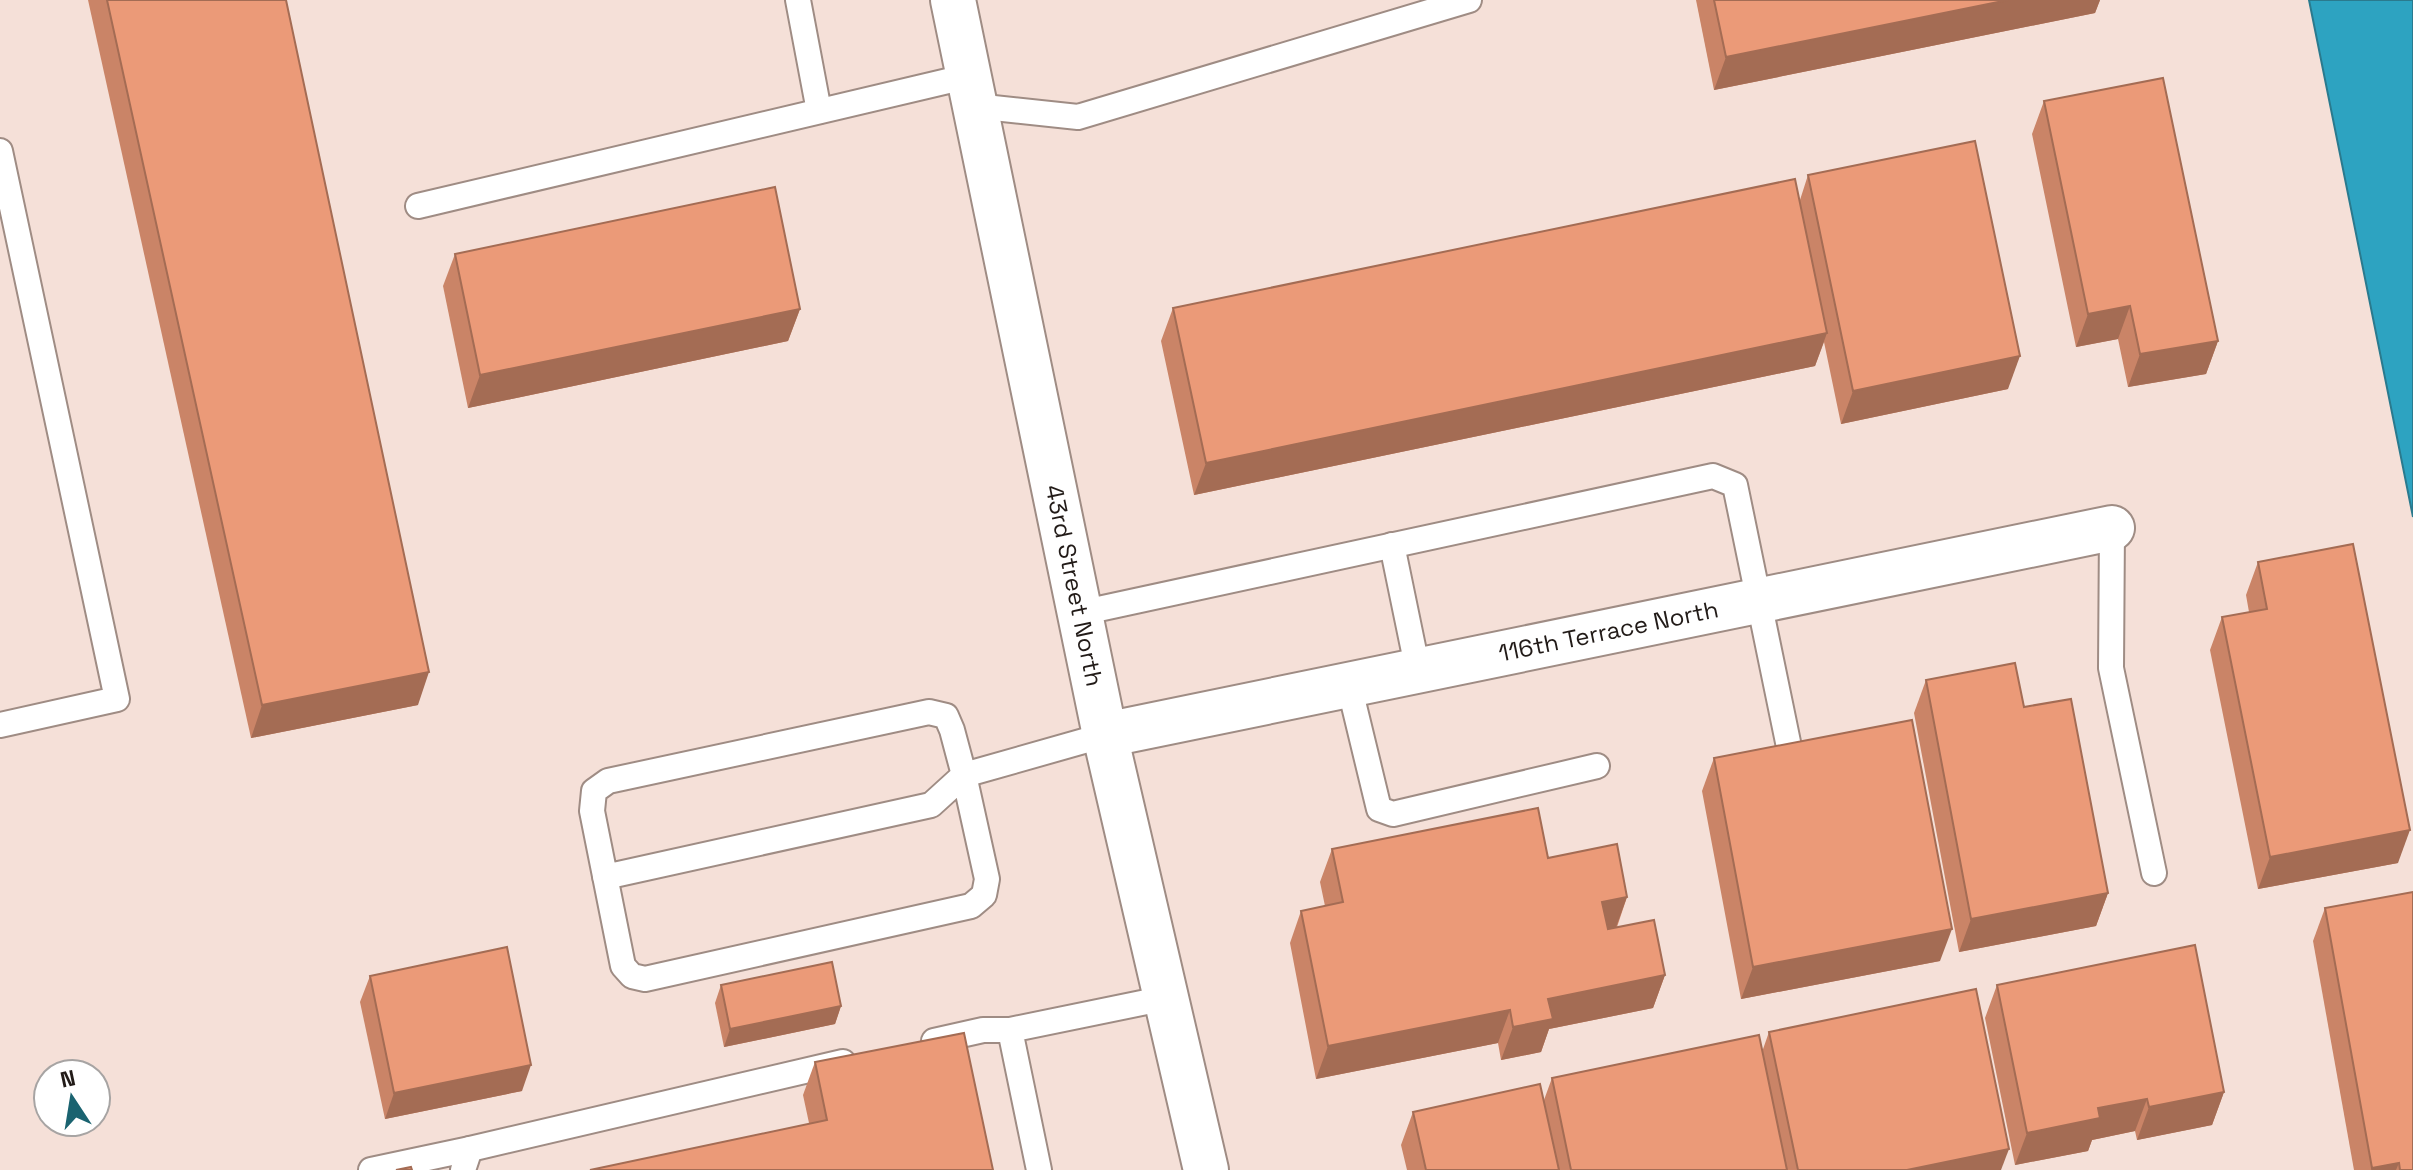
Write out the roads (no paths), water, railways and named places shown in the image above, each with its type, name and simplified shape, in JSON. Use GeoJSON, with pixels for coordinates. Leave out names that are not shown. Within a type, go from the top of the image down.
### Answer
{"type":"FeatureCollection","features":[{"type":"Feature","properties":{"kind":"street","name":"43rd Street North"},"geometry":{"type":"LineString","coordinates":[[953,0],[1105,735],[1206,1170]]}},
{"type":"Feature","properties":{"kind":"street","name":"116th Terrace North"},"geometry":{"type":"LineString","coordinates":[[1105,735],[2112,528]]}},
{"type":"Feature","properties":{"kind":"lane"},"geometry":{"type":"LineString","coordinates":[[798,0],[819,111]]}},
{"type":"Feature","properties":{"kind":"lane"},"geometry":{"type":"LineString","coordinates":[[418,206],[819,111],[972,91],[1078,117],[1469,0]]}},
{"type":"Feature","properties":{"kind":"lane"},"geometry":{"type":"LineString","coordinates":[[0,151],[117,699],[0,725]]}},
{"type":"Feature","properties":{"kind":"lane"},"geometry":{"type":"LineString","coordinates":[[1080,613],[1713,476],[1735,485],[1789,747]]}},
{"type":"Feature","properties":{"kind":"lane"},"geometry":{"type":"LineString","coordinates":[[2112,528],[2111,668],[2154,873]]}},
{"type":"Feature","properties":{"kind":"lane"},"geometry":{"type":"LineString","coordinates":[[1392,545],[1418,671]]}},
{"type":"Feature","properties":{"kind":"lane"},"geometry":{"type":"LineString","coordinates":[[1349,685],[1379,809],[1393,814],[1597,766]]}},
{"type":"Feature","properties":{"kind":"lane"},"geometry":{"type":"LineString","coordinates":[[929,712],[946,716],[952,730],[987,879],[984,895],[971,906],[645,979],[632,976],[623,966],[605,877],[592,811],[594,791],[608,781],[929,712]]}},
{"type":"Feature","properties":{"kind":"lane"},"geometry":{"type":"LineString","coordinates":[[605,877],[931,805],[964,775],[1105,735]]}},
{"type":"Feature","properties":{"kind":"lane"},"geometry":{"type":"LineString","coordinates":[[905,1048],[983,1030],[1010,1030],[1166,998]]}},
{"type":"Feature","properties":{"kind":"lane"},"geometry":{"type":"LineString","coordinates":[[1010,1030],[1039,1170]]}},
{"type":"Feature","properties":{"kind":"lane"},"geometry":{"type":"LineString","coordinates":[[371,1170],[466,1160],[859,1059]]}},
{"type":"Feature","properties":{"kind":"water"},"geometry":{"type":"Polygon","coordinates":[[[2309,0],[2413,0],[2413,517],[2309,0]]]}}]}
